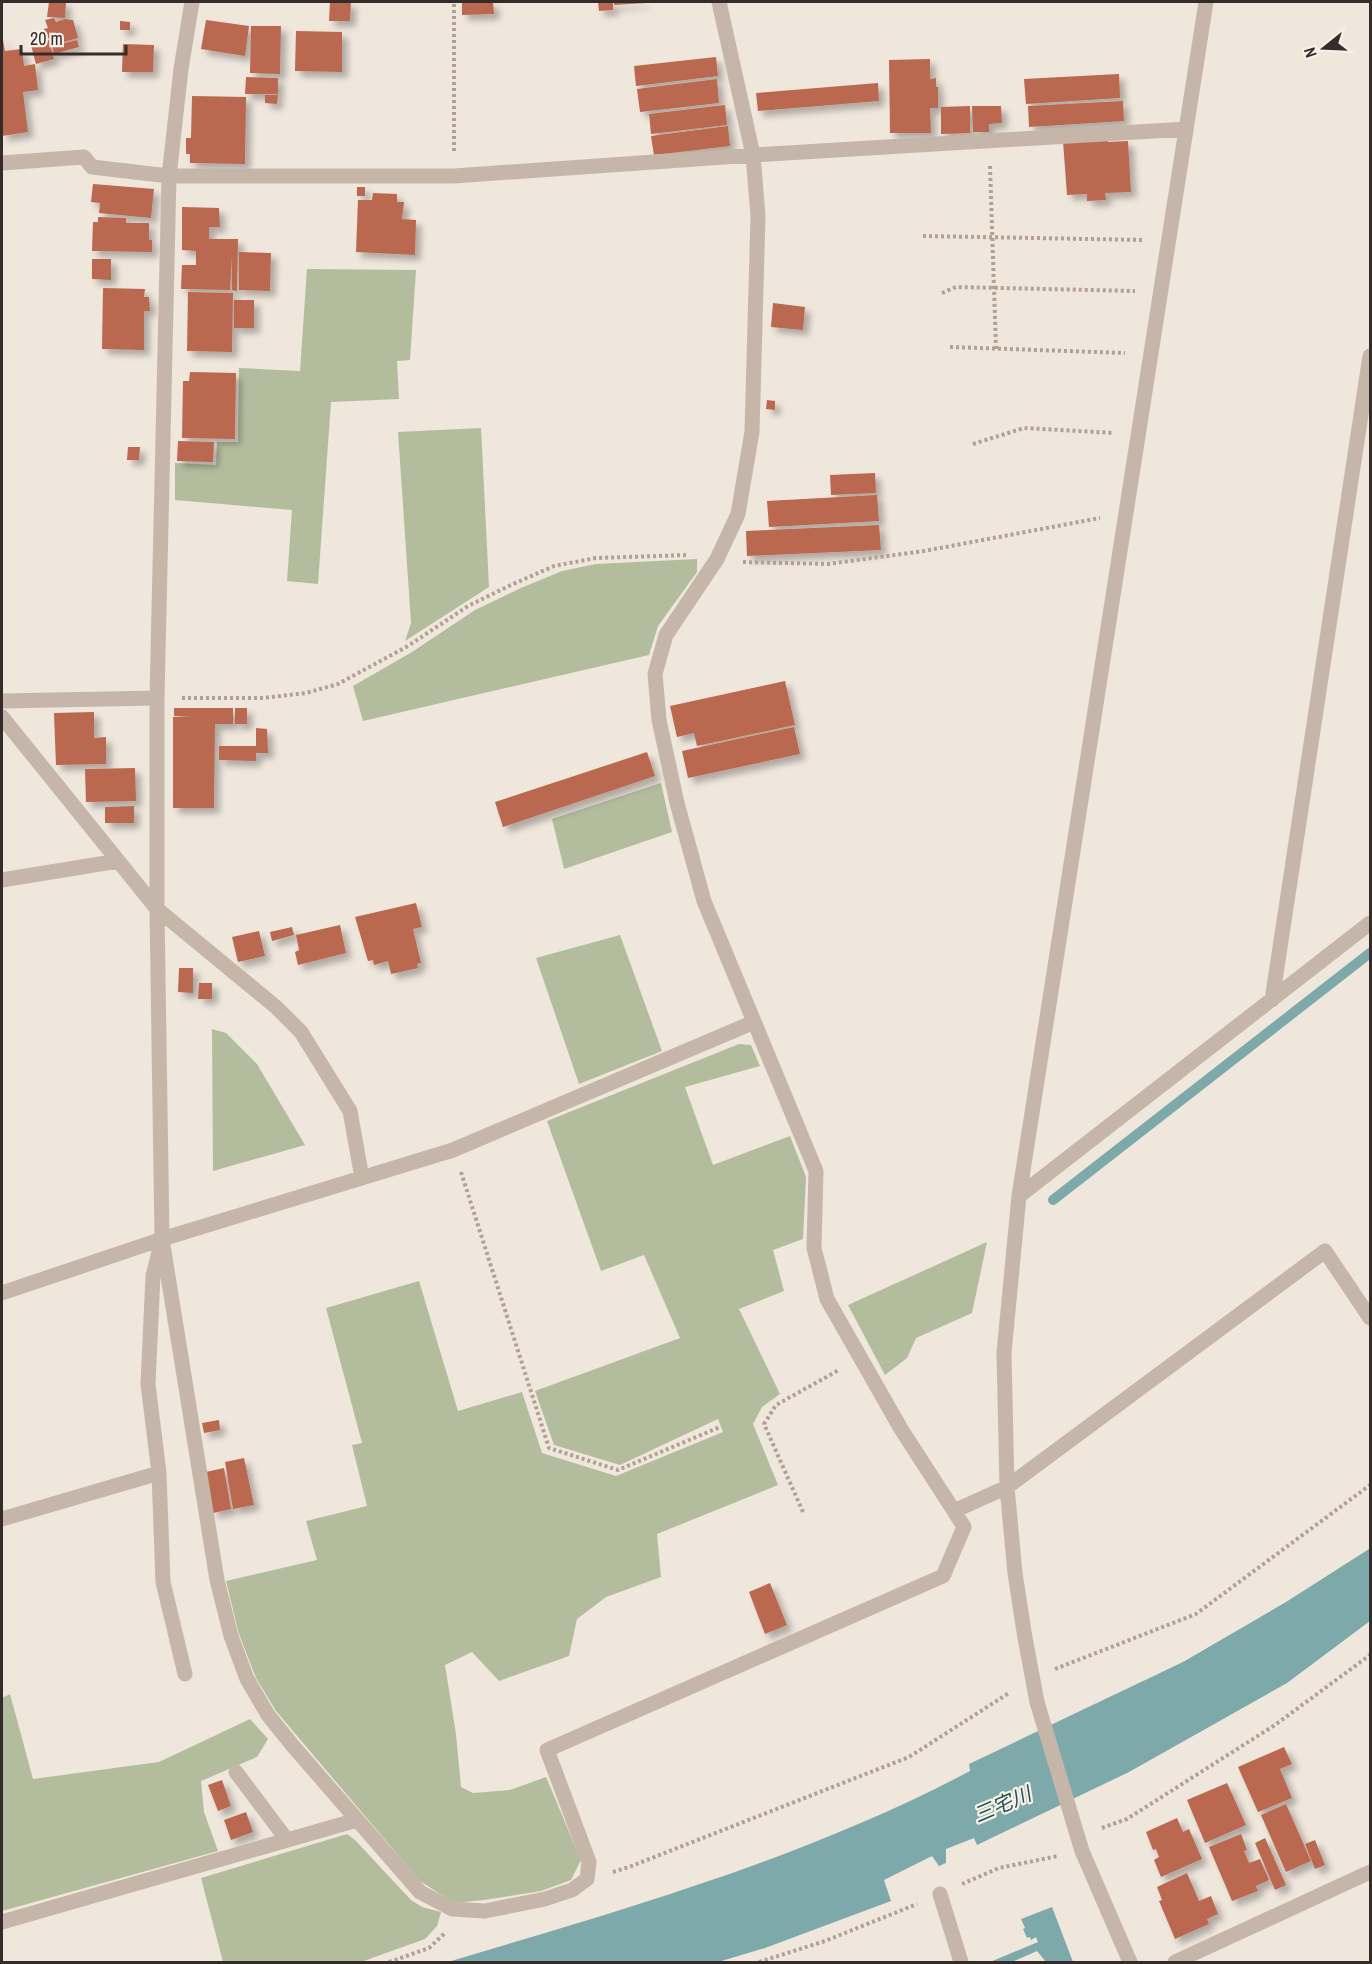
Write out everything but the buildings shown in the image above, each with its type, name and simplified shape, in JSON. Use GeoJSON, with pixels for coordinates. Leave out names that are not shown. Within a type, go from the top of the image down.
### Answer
{"type":"FeatureCollection","features":[{"type":"Feature","properties":{"kind":"street"},"geometry":{"type":"LineString","coordinates":[[192,2],[181,69],[169,176],[157,698],[157,909],[162,1239],[217,1580],[231,1636],[247,1679],[268,1715],[420,1892],[452,1909],[485,1911],[545,1899],[572,1890],[587,1879],[590,1862],[547,1750],[943,1576],[964,1527],[901,1429],[827,1299],[814,1248],[816,1171],[705,901],[677,803],[658,720],[656,674],[666,635],[717,559],[738,514],[752,432],[758,216],[753,155],[719,2]]}},
{"type":"Feature","properties":{"kind":"street"},"geometry":{"type":"LineString","coordinates":[[1130,1962],[1078,1839],[1032,1678],[1015,1573],[1007,1486],[1004,1353],[1019,1196],[1206,2]]}},
{"type":"Feature","properties":{"kind":"street"},"geometry":{"type":"LineString","coordinates":[[2,163],[84,157],[92,167],[169,176],[454,176],[1186,129]]}},
{"type":"Feature","properties":{"kind":"street"},"geometry":{"type":"LineString","coordinates":[[1272,1000],[1371,356]]}},
{"type":"Feature","properties":{"kind":"street"},"geometry":{"type":"LineString","coordinates":[[2,700],[157,698]]}},
{"type":"Feature","properties":{"kind":"street"},"geometry":{"type":"LineString","coordinates":[[2,717],[157,909],[276,1007],[301,1032],[350,1111],[362,1178]]}},
{"type":"Feature","properties":{"kind":"street"},"geometry":{"type":"LineString","coordinates":[[2,880],[118,861]]}},
{"type":"Feature","properties":{"kind":"street"},"geometry":{"type":"LineString","coordinates":[[1019,1196],[1371,923]]}},
{"type":"Feature","properties":{"kind":"street"},"geometry":{"type":"LineString","coordinates":[[2,1293],[162,1239],[453,1149],[754,1022]]}},
{"type":"Feature","properties":{"kind":"street"},"geometry":{"type":"LineString","coordinates":[[162,1239],[153,1276],[148,1384],[159,1473],[163,1581],[185,1674]]}},
{"type":"Feature","properties":{"kind":"street"},"geometry":{"type":"LineString","coordinates":[[954,1511],[1007,1486],[1325,1251],[1371,1318]]}},
{"type":"Feature","properties":{"kind":"street"},"geometry":{"type":"LineString","coordinates":[[2,1519],[159,1473]]}},
{"type":"Feature","properties":{"kind":"street"},"geometry":{"type":"LineString","coordinates":[[236,1772],[287,1840]]}},
{"type":"Feature","properties":{"kind":"street"},"geometry":{"type":"LineString","coordinates":[[2,1923],[357,1820]]}},
{"type":"Feature","properties":{"kind":"street"},"geometry":{"type":"LineString","coordinates":[[1175,1962],[1371,1872]]}},
{"type":"Feature","properties":{"kind":"street"},"geometry":{"type":"LineString","coordinates":[[940,1894],[961,1962]]}},
{"type":"Feature","properties":{"kind":"path"},"geometry":{"type":"LineString","coordinates":[[454,2],[454,176]]}},
{"type":"Feature","properties":{"kind":"path"},"geometry":{"type":"LineString","coordinates":[[990,141],[996,349]]}},
{"type":"Feature","properties":{"kind":"path"},"geometry":{"type":"LineString","coordinates":[[923,236],[1168,240]]}},
{"type":"Feature","properties":{"kind":"path"},"geometry":{"type":"LineString","coordinates":[[942,293],[956,287],[1160,291]]}},
{"type":"Feature","properties":{"kind":"path"},"geometry":{"type":"LineString","coordinates":[[950,347],[1150,354]]}},
{"type":"Feature","properties":{"kind":"path"},"geometry":{"type":"LineString","coordinates":[[973,444],[1024,428],[1137,435]]}},
{"type":"Feature","properties":{"kind":"path"},"geometry":{"type":"LineString","coordinates":[[157,698],[263,698],[306,693],[339,684],[408,646],[468,606],[554,566],[596,558],[694,555],[732,562],[828,564],[924,551],[1095,518],[1125,517]]}},
{"type":"Feature","properties":{"kind":"path"},"geometry":{"type":"LineString","coordinates":[[453,1149],[549,1449],[618,1470],[720,1427]]}},
{"type":"Feature","properties":{"kind":"path"},"geometry":{"type":"LineString","coordinates":[[803,1512],[764,1424],[776,1405],[860,1358]]}},
{"type":"Feature","properties":{"kind":"path"},"geometry":{"type":"LineString","coordinates":[[587,1879],[629,1868],[909,1757],[1032,1678],[1196,1614],[1371,1485]]}},
{"type":"Feature","properties":{"kind":"path"},"geometry":{"type":"LineString","coordinates":[[759,1962],[825,1941],[999,1868],[1127,1819],[1275,1725],[1371,1655]]}},
{"type":"Feature","properties":{"kind":"path"},"geometry":{"type":"LineString","coordinates":[[389,1962],[429,1948],[445,1932],[452,1909]]}},
{"type":"Feature","properties":{"kind":"green space"},"geometry":{"type":"Polygon","coordinates":[[[307,269],[416,270],[410,360],[397,361],[399,399],[331,402],[318,584],[287,581],[292,510],[175,500],[175,463],[216,465],[217,442],[238,442],[239,368],[300,371],[307,269]]]}},
{"type":"Feature","properties":{"kind":"green space"},"geometry":{"type":"Polygon","coordinates":[[[481,428],[489,587],[405,641],[411,623],[398,432],[481,428]]]}},
{"type":"Feature","properties":{"kind":"green space"},"geometry":{"type":"Polygon","coordinates":[[[697,559],[697,572],[658,626],[649,655],[363,721],[353,686],[412,652],[475,610],[562,571],[596,564],[697,559]]]}},
{"type":"Feature","properties":{"kind":"green space"},"geometry":{"type":"Polygon","coordinates":[[[661,783],[672,832],[564,869],[552,819],[661,783]]]}},
{"type":"Feature","properties":{"kind":"green space"},"geometry":{"type":"Polygon","coordinates":[[[620,935],[662,1051],[579,1084],[536,958],[620,935]]]}},
{"type":"Feature","properties":{"kind":"green space"},"geometry":{"type":"Polygon","coordinates":[[[212,1029],[226,1033],[257,1064],[305,1145],[213,1171],[212,1029]]]}},
{"type":"Feature","properties":{"kind":"green space"},"geometry":{"type":"Polygon","coordinates":[[[739,1044],[751,1045],[760,1066],[685,1087],[713,1165],[790,1136],[806,1177],[803,1239],[773,1250],[784,1291],[739,1309],[780,1394],[762,1407],[753,1424],[778,1485],[657,1534],[661,1577],[606,1597],[577,1619],[569,1656],[499,1681],[472,1652],[445,1665],[456,1734],[461,1787],[473,1793],[510,1790],[546,1777],[581,1860],[571,1880],[541,1891],[454,1903],[420,1881],[276,1711],[256,1678],[239,1634],[226,1581],[317,1560],[306,1521],[367,1506],[352,1445],[362,1443],[326,1308],[419,1281],[458,1411],[522,1392],[542,1453],[616,1476],[723,1432],[718,1419],[620,1465],[554,1445],[535,1391],[680,1338],[644,1255],[601,1271],[547,1121],[739,1044]]]}},
{"type":"Feature","properties":{"kind":"green space"},"geometry":{"type":"Polygon","coordinates":[[[987,1242],[972,1313],[916,1338],[907,1358],[885,1375],[848,1305],[987,1242]]]}},
{"type":"Feature","properties":{"kind":"green space"},"geometry":{"type":"Polygon","coordinates":[[[10,1694],[33,1779],[159,1762],[250,1719],[268,1739],[257,1757],[201,1781],[204,1812],[218,1851],[2,1911],[2,1698],[10,1694]]]}},
{"type":"Feature","properties":{"kind":"green space"},"geometry":{"type":"Polygon","coordinates":[[[347,1834],[411,1900],[422,1907],[441,1912],[437,1926],[425,1939],[361,1962],[223,1962],[201,1878],[347,1834]]]}},
{"type":"Feature","properties":{"kind":"water","name":"三宅川"},"geometry":{"type":"Polygon","coordinates":[[[1370,1545],[1370,1621],[1287,1683],[1129,1772],[977,1845],[974,1838],[946,1849],[946,1863],[939,1866],[932,1856],[884,1880],[891,1901],[765,1948],[718,1962],[448,1962],[714,1879],[779,1856],[908,1802],[970,1771],[969,1764],[1183,1662],[1286,1602],[1369,1549],[1370,1545]]]}},
{"type":"Feature","properties":{"kind":"water"},"geometry":{"type":"Polygon","coordinates":[[[1052,1907],[1073,1962],[1046,1962],[1037,1951],[1012,1962],[990,1962],[1038,1942],[1036,1937],[1031,1940],[1030,1937],[1027,1938],[1021,1919],[1052,1907]]]}},
{"type":"Feature","properties":{"kind":"waterway"},"geometry":{"type":"LineString","coordinates":[[1053,1200],[1370,953]]}}]}
